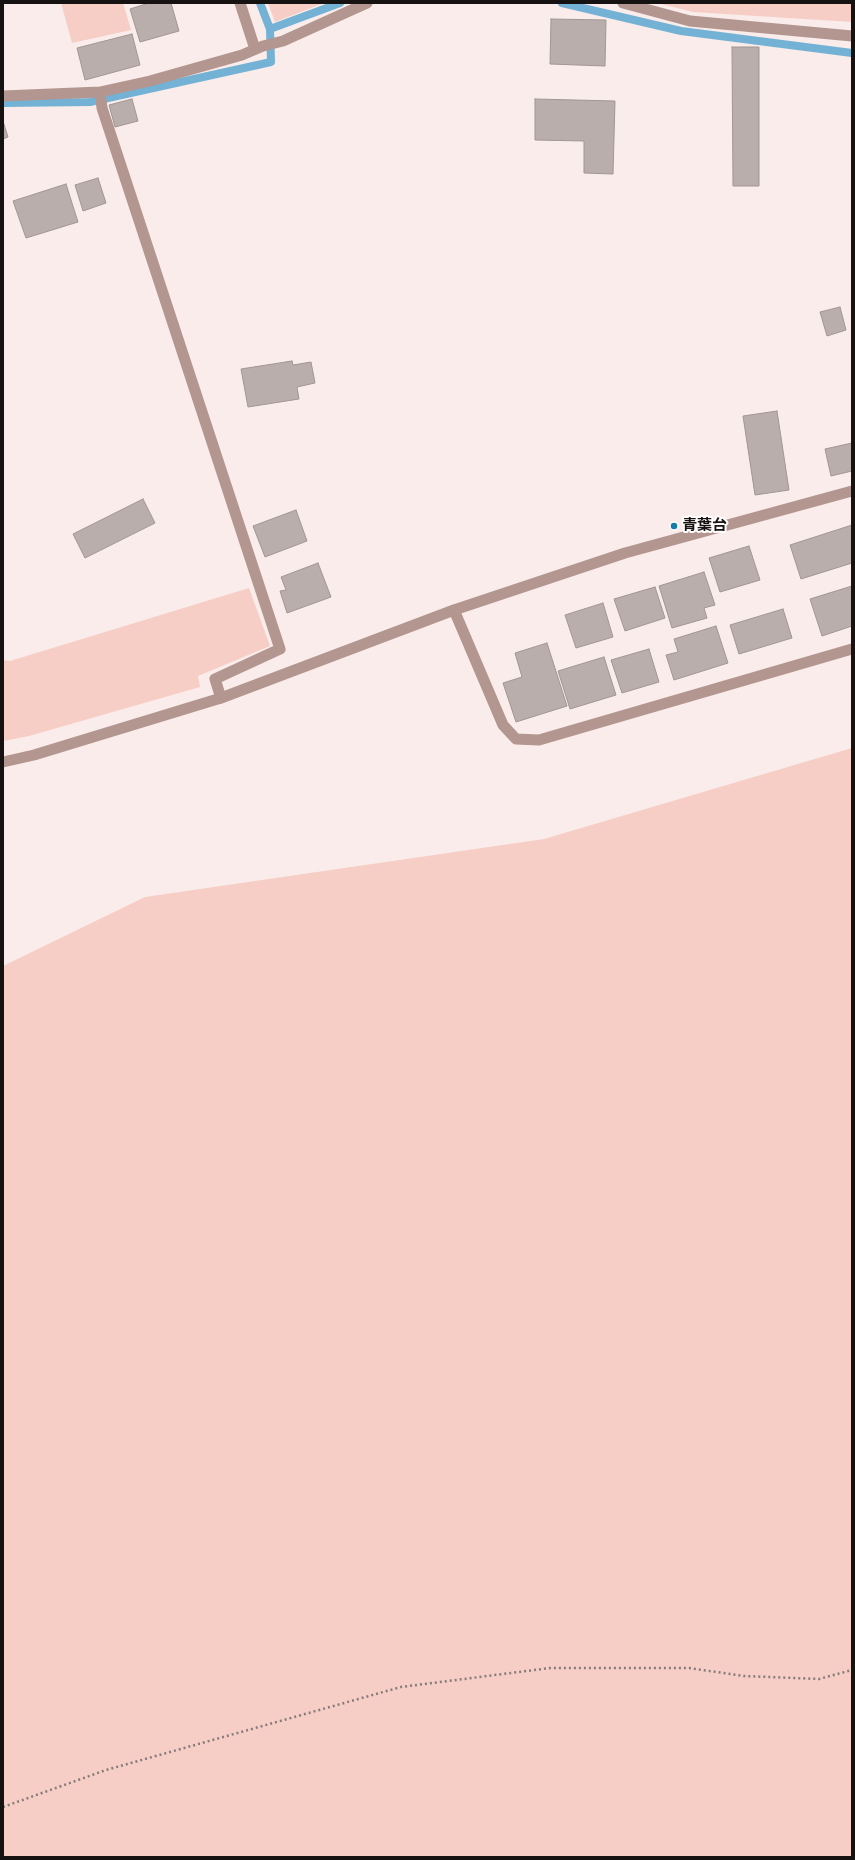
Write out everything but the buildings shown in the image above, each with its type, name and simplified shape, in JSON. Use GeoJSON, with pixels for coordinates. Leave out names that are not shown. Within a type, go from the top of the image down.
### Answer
{"type":"FeatureCollection","features":[{"type":"Feature","properties":{"kind":"street"},"geometry":{"type":"LineString","coordinates":[[240,3],[259,47]]}},
{"type":"Feature","properties":{"kind":"street"},"geometry":{"type":"LineString","coordinates":[[3,96],[101,99],[150,81],[242,55],[259,47],[283,41],[367,3]]}},
{"type":"Feature","properties":{"kind":"street"},"geometry":{"type":"LineString","coordinates":[[623,3],[690,21],[852,36]]}},
{"type":"Feature","properties":{"kind":"street"},"geometry":{"type":"LineString","coordinates":[[101,99],[280,649],[215,679],[221,698]]}},
{"type":"Feature","properties":{"kind":"street"},"geometry":{"type":"LineString","coordinates":[[3,762],[34,755],[221,698],[454,610],[625,553],[852,491]]}},
{"type":"Feature","properties":{"kind":"street"},"geometry":{"type":"LineString","coordinates":[[454,610],[503,725],[516,739],[539,740],[852,649]]}},
{"type":"Feature","properties":{"kind":"path"},"geometry":{"type":"LineString","coordinates":[[3,1807],[106,1770],[401,1686],[550,1668],[689,1668],[744,1676],[819,1679],[852,1670]]}},
{"type":"Feature","properties":{"kind":"shaded area"},"geometry":{"type":"Polygon","coordinates":[[[61,3],[123,3],[131,30],[72,43],[61,3]]]}},
{"type":"Feature","properties":{"kind":"shaded area"},"geometry":{"type":"Polygon","coordinates":[[[268,3],[324,3],[275,22],[268,3]]]}},
{"type":"Feature","properties":{"kind":"shaded area"},"geometry":{"type":"Polygon","coordinates":[[[657,3],[852,3],[852,22],[693,12],[657,3]]]}},
{"type":"Feature","properties":{"kind":"shaded area"},"geometry":{"type":"Polygon","coordinates":[[[249,588],[270,646],[198,676],[200,687],[29,736],[3,741],[3,660],[10,661],[249,588]]]}},
{"type":"Feature","properties":{"kind":"shaded area"},"geometry":{"type":"Polygon","coordinates":[[[852,748],[852,1857],[3,1857],[3,966],[145,897],[544,839],[852,748]]]}},
{"type":"Feature","properties":{"kind":"waterway"},"geometry":{"type":"LineString","coordinates":[[260,3],[270,29]]}},
{"type":"Feature","properties":{"kind":"waterway"},"geometry":{"type":"LineString","coordinates":[[3,103],[90,102],[271,62],[270,29],[340,3]]}},
{"type":"Feature","properties":{"kind":"waterway"},"geometry":{"type":"LineString","coordinates":[[562,3],[681,31],[852,53]]}},
{"type":"Feature","properties":{"kind":"place","name":"青葉台"},"geometry":{"type":"Point","coordinates":[674,526]}}]}
